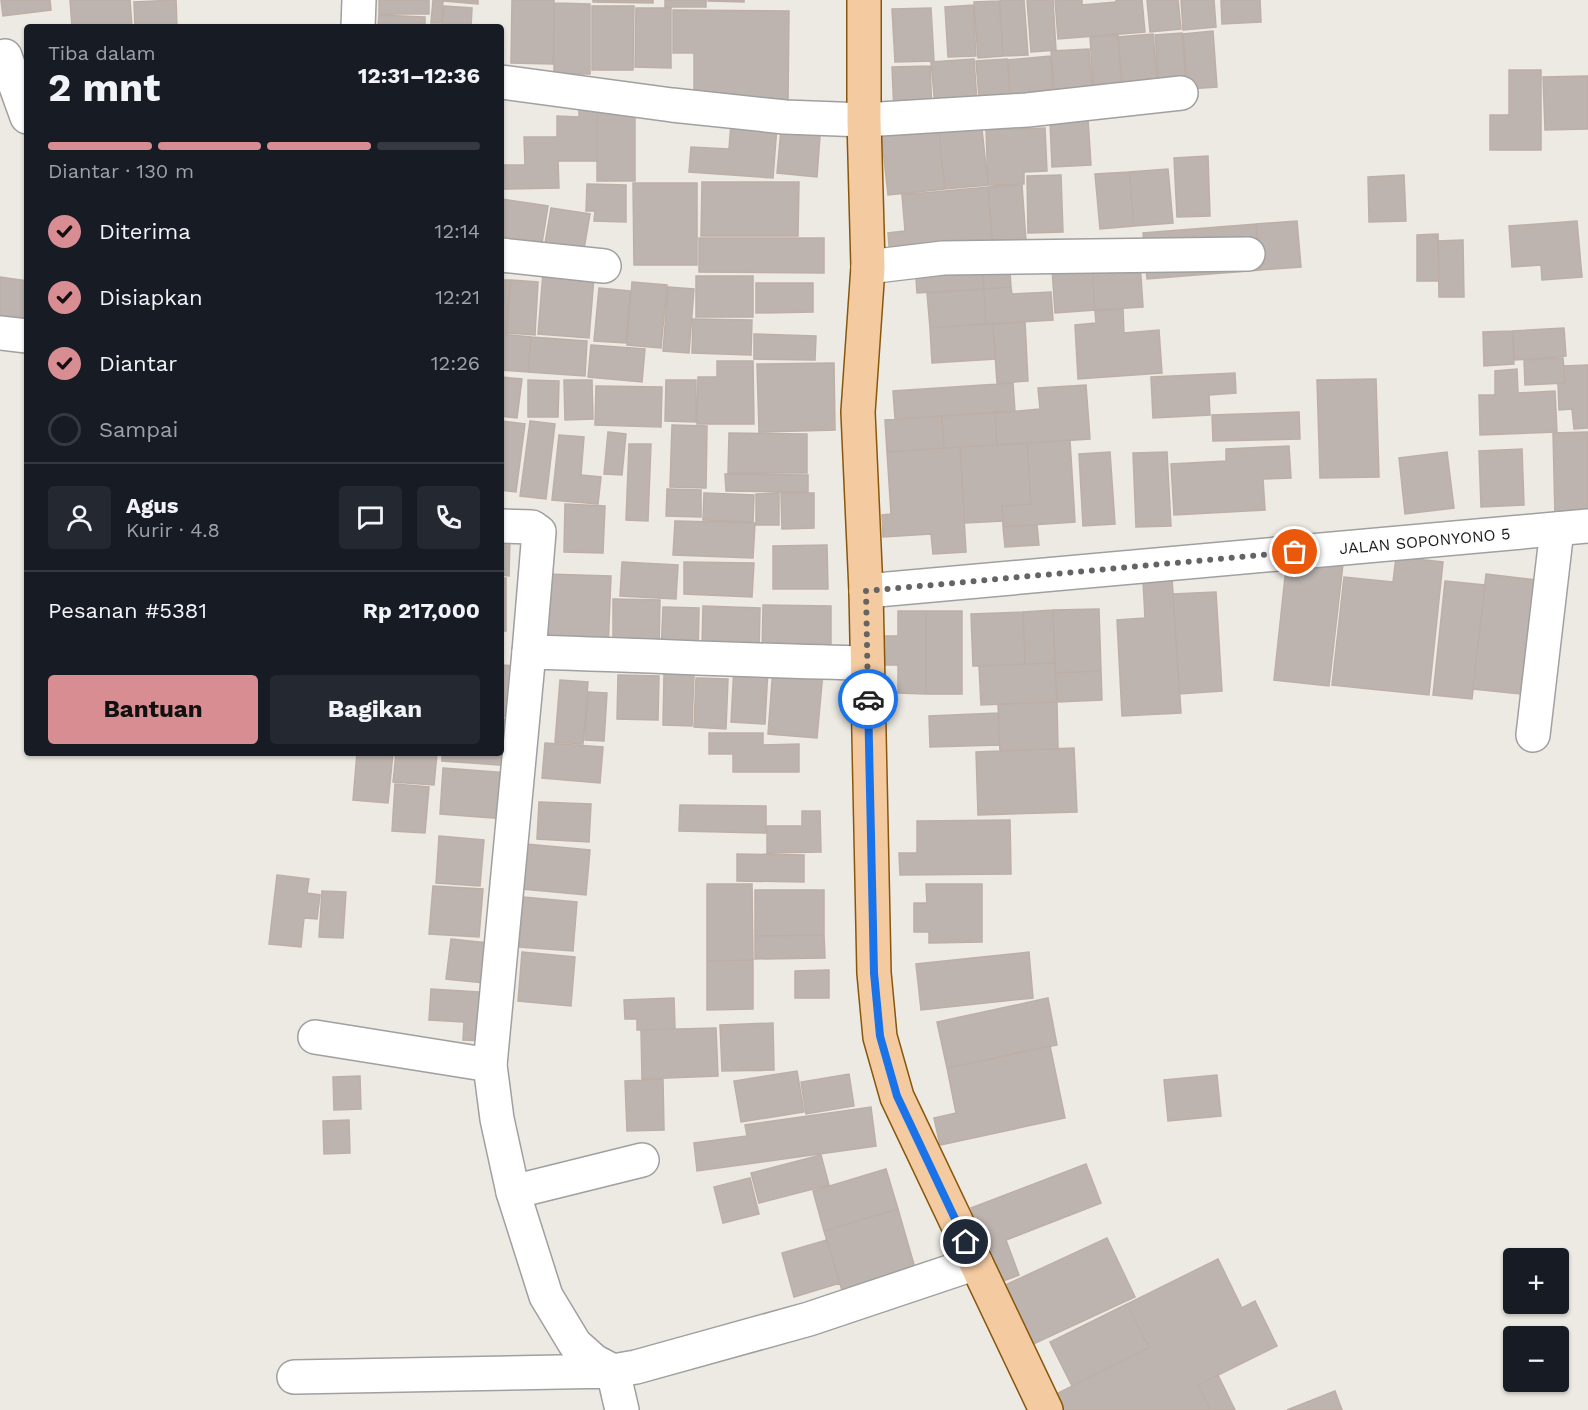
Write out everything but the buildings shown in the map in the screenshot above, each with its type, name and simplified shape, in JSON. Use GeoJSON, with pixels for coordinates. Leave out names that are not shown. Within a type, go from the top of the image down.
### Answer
{"type":"FeatureCollection","features":[{"type":"Feature","properties":{"kind":"main road"},"geometry":{"type":"LineString","coordinates":[[864,0],[868,267],[858,412],[866,591],[874,973],[880,1036],[897,1096],[1046,1410]]}},
{"type":"Feature","properties":{"kind":"street"},"geometry":{"type":"LineString","coordinates":[[358,24],[359,0]]}},
{"type":"Feature","properties":{"kind":"street"},"geometry":{"type":"LineString","coordinates":[[11,55],[24,105]]}},
{"type":"Feature","properties":{"kind":"street"},"geometry":{"type":"LineString","coordinates":[[504,82],[672,105],[785,117],[864,120],[1027,110],[1181,93]]}},
{"type":"Feature","properties":{"kind":"street"},"geometry":{"type":"LineString","coordinates":[[868,267],[944,258],[1248,254]]}},
{"type":"Feature","properties":{"kind":"street"},"geometry":{"type":"LineString","coordinates":[[504,255],[604,266]]}},
{"type":"Feature","properties":{"kind":"street"},"geometry":{"type":"LineString","coordinates":[[0,333],[24,336]]}},
{"type":"Feature","properties":{"kind":"street"},"geometry":{"type":"LineString","coordinates":[[504,526],[532,527],[538,532],[490,1065],[497,1119],[513,1192],[546,1296],[574,1344],[594,1361],[613,1371],[622,1410]]}},
{"type":"Feature","properties":{"kind":"street"},"geometry":{"type":"LineString","coordinates":[[1533,735],[1573,528]]}},
{"type":"Feature","properties":{"kind":"street","name":"JALAN SOPONYONO 5"},"geometry":{"type":"LineString","coordinates":[[866,591],[1573,528]]}},
{"type":"Feature","properties":{"kind":"street"},"geometry":{"type":"LineString","coordinates":[[529,652],[867,663]]}},
{"type":"Feature","properties":{"kind":"street"},"geometry":{"type":"LineString","coordinates":[[315,1038],[490,1065]]}},
{"type":"Feature","properties":{"kind":"street"},"geometry":{"type":"LineString","coordinates":[[513,1192],[642,1160]]}},
{"type":"Feature","properties":{"kind":"street"},"geometry":{"type":"LineString","coordinates":[[294,1377],[613,1371],[636,1367],[809,1319],[976,1263]]}},
{"type":"Feature","properties":{"kind":"way so far"},"geometry":{"type":"LineString","coordinates":[[868,699],[866,591],[1295,552]]}},
{"type":"Feature","properties":{"kind":"route"},"geometry":{"type":"LineString","coordinates":[[868,699],[874,973],[880,1036],[897,1096],[966,1242]]}}]}
